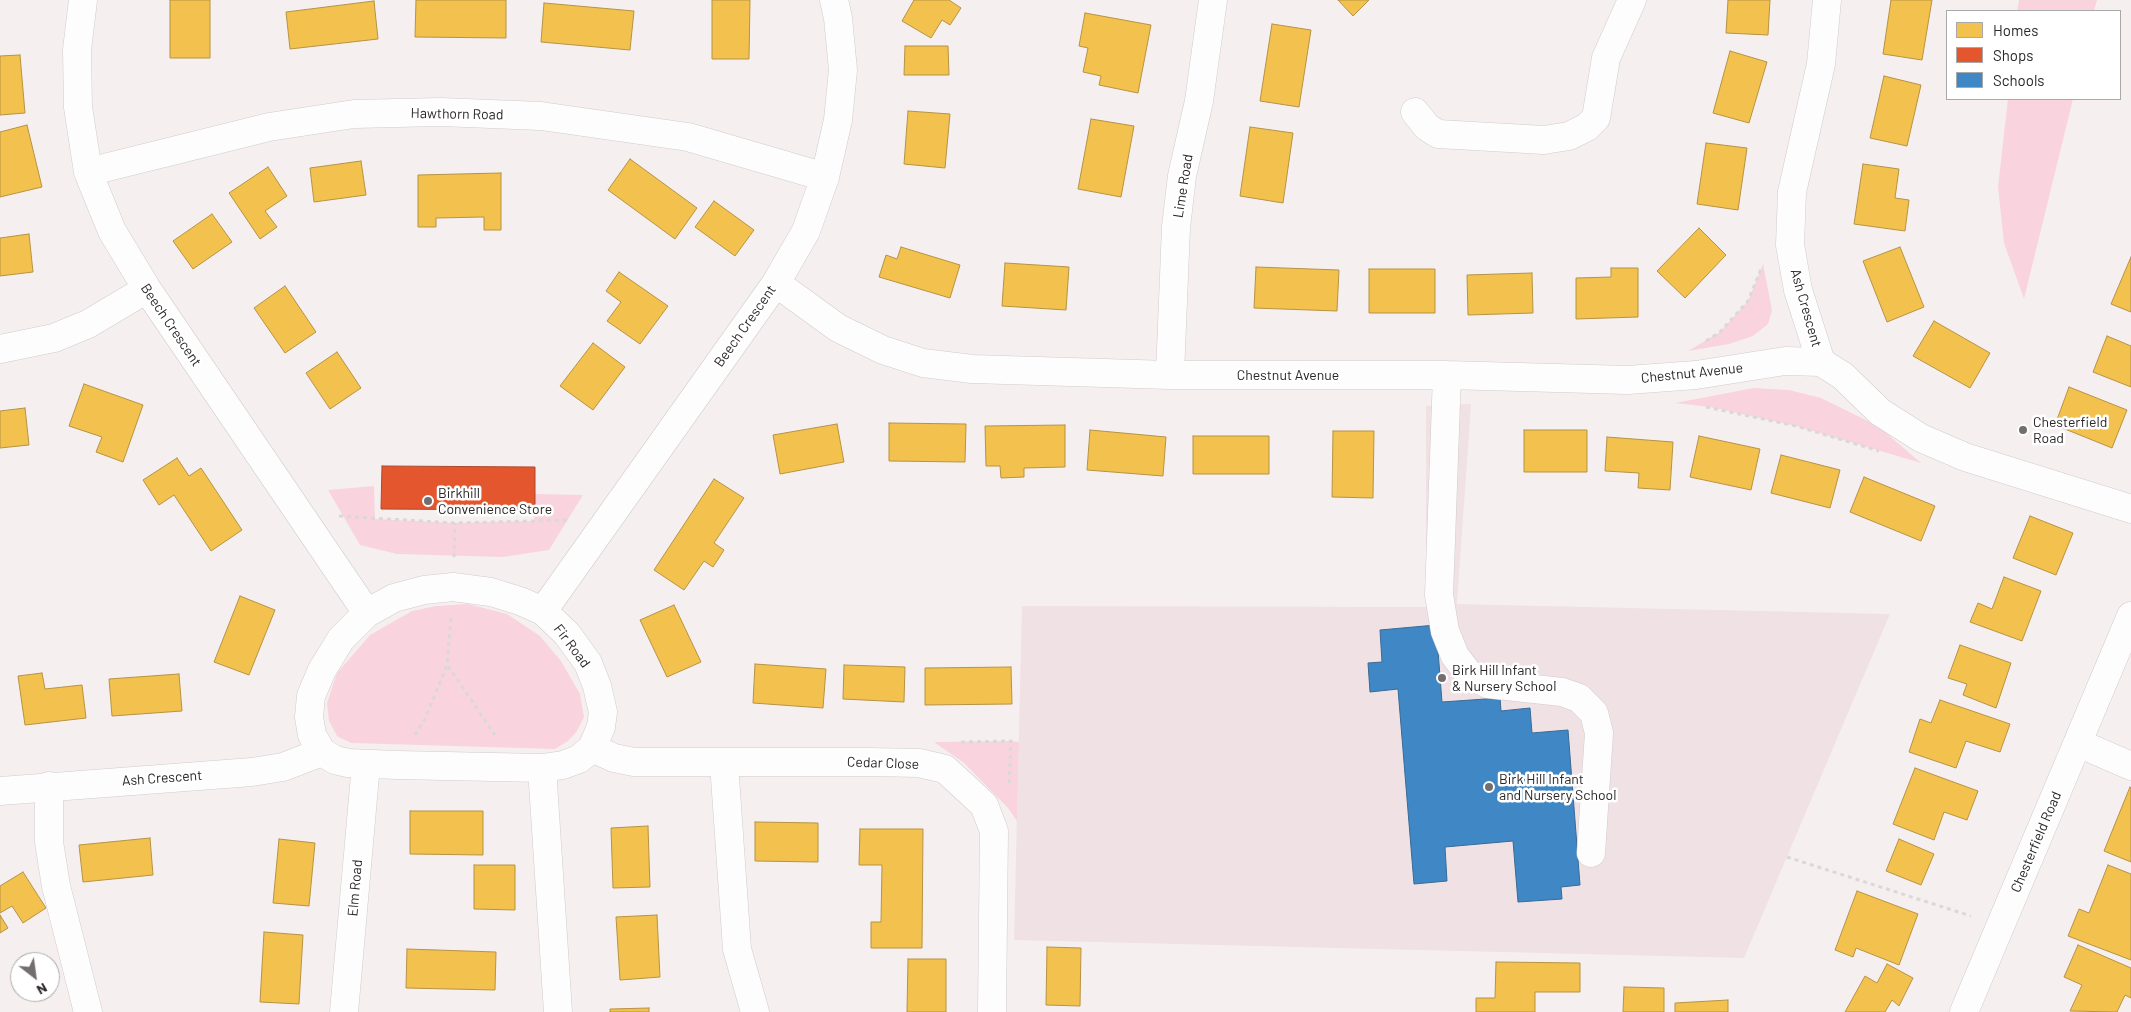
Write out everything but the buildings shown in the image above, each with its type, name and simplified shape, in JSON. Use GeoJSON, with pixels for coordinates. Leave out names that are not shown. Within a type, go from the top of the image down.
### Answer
{"type":"FeatureCollection","features":[{"type":"Feature","properties":{"kind":"street","name":"Beech Crescent"},"geometry":{"type":"LineString","coordinates":[[83,0],[77,50],[78,107],[88,172],[112,231],[147,289],[367,613]]}},
{"type":"Feature","properties":{"kind":"street","name":"Beech Crescent"},"geometry":{"type":"LineString","coordinates":[[544,611],[776,283],[806,231],[825,177],[838,120],[843,70],[838,18],[834,0]]}},
{"type":"Feature","properties":{"kind":"street","name":"Lime Road"},"geometry":{"type":"LineString","coordinates":[[1170,374],[1176,227],[1182,176],[1199,101],[1213,0]]}},
{"type":"Feature","properties":{"kind":"street"},"geometry":{"type":"LineString","coordinates":[[1415,112],[1427,128],[1438,134],[1544,140],[1569,136],[1581,130],[1596,118],[1606,58],[1632,0]]}},
{"type":"Feature","properties":{"kind":"street","name":"Ash Crescent"},"geometry":{"type":"LineString","coordinates":[[1827,0],[1821,64],[1792,192],[1790,245],[1798,290],[1821,362],[1843,376],[1880,412],[1921,438],[1965,457],[2131,509]]}},
{"type":"Feature","properties":{"kind":"street","name":"Hawthorn Road"},"geometry":{"type":"LineString","coordinates":[[88,172],[269,127],[354,114],[441,112],[541,116],[688,137],[825,177]]}},
{"type":"Feature","properties":{"kind":"street","name":"Chestnut Avenue"},"geometry":{"type":"LineString","coordinates":[[776,283],[838,328],[883,350],[923,363],[972,369],[1170,374],[1447,375],[1628,380],[1696,375],[1785,361],[1821,362]]}},
{"type":"Feature","properties":{"kind":"street"},"geometry":{"type":"LineString","coordinates":[[0,349],[54,338],[79,328],[147,289]]}},
{"type":"Feature","properties":{"kind":"street"},"geometry":{"type":"LineString","coordinates":[[1447,375],[1439,595],[1445,631],[1455,656],[1469,674],[1488,684],[1562,692],[1579,698],[1594,713],[1599,733],[1591,853]]}},
{"type":"Feature","properties":{"kind":"street","name":"Fir Road"},"geometry":{"type":"LineString","coordinates":[[322,752],[312,735],[309,717],[311,696],[322,670],[341,639],[367,613],[394,598],[424,590],[453,587],[491,592],[544,611],[567,634],[588,663],[597,686],[603,712],[601,727],[592,748]]}},
{"type":"Feature","properties":{"kind":"street","name":"Chesterfield Road"},"geometry":{"type":"LineString","coordinates":[[1964,1012],[2131,616]]}},
{"type":"Feature","properties":{"kind":"street"},"geometry":{"type":"LineString","coordinates":[[2078,743],[2131,766]]}},
{"type":"Feature","properties":{"kind":"street"},"geometry":{"type":"LineString","coordinates":[[322,752],[334,760],[348,763],[530,768],[563,765],[579,759],[592,748]]}},
{"type":"Feature","properties":{"kind":"street","name":"Cedar Close"},"geometry":{"type":"LineString","coordinates":[[592,748],[634,762],[919,763],[945,769],[984,805],[994,831],[992,1012]]}},
{"type":"Feature","properties":{"kind":"street","name":"Ash Crescent"},"geometry":{"type":"LineString","coordinates":[[0,790],[252,772],[284,766],[322,752]]}},
{"type":"Feature","properties":{"kind":"street"},"geometry":{"type":"LineString","coordinates":[[724,763],[737,950],[754,1012]]}},
{"type":"Feature","properties":{"kind":"street","name":"Elm Road"},"geometry":{"type":"LineString","coordinates":[[344,1012],[366,764]]}},
{"type":"Feature","properties":{"kind":"street"},"geometry":{"type":"LineString","coordinates":[[530,768],[558,1012]]}},
{"type":"Feature","properties":{"kind":"street"},"geometry":{"type":"LineString","coordinates":[[48,786],[49,842],[56,886],[88,1012]]}},
{"type":"Feature","properties":{"kind":"path"},"geometry":{"type":"LineString","coordinates":[[1704,342],[1720,332],[1748,301],[1763,264],[1790,245]]}},
{"type":"Feature","properties":{"kind":"path"},"geometry":{"type":"LineString","coordinates":[[1701,406],[1796,426],[1885,453]]}},
{"type":"Feature","properties":{"kind":"path"},"geometry":{"type":"LineString","coordinates":[[298,512],[374,519],[455,522],[608,519]]}},
{"type":"Feature","properties":{"kind":"path"},"geometry":{"type":"LineString","coordinates":[[397,765],[425,719],[448,665],[453,587]]}},
{"type":"Feature","properties":{"kind":"path"},"geometry":{"type":"LineString","coordinates":[[448,665],[530,768]]}},
{"type":"Feature","properties":{"kind":"path"},"geometry":{"type":"LineString","coordinates":[[1787,857],[2000,926]]}},
{"type":"Feature","properties":{"kind":"shaded area"},"geometry":{"type":"Polygon","coordinates":[[[2019,0],[2097,0],[2094,10],[2017,10],[2019,0]]]}},
{"type":"Feature","properties":{"kind":"shaded area"},"geometry":{"type":"Polygon","coordinates":[[[2008,100],[2073,100],[2024,299],[2004,243],[1998,187],[2008,100]]]}},
{"type":"Feature","properties":{"kind":"shaded area"},"geometry":{"type":"Polygon","coordinates":[[[1763,264],[1772,310],[1768,324],[1753,336],[1729,344],[1688,351],[1720,332],[1748,301],[1763,264]]]}},
{"type":"Feature","properties":{"kind":"shaded area"},"geometry":{"type":"Polygon","coordinates":[[[1754,388],[1789,390],[1821,398],[1878,426],[1921,463],[1796,426],[1710,407],[1675,403],[1754,388]]]}},
{"type":"Feature","properties":{"kind":"shaded area","name":"Birk Hill Infant & Nursery School"},"geometry":{"type":"Polygon","coordinates":[[[1471,404],[1457,604],[1890,614],[1744,958],[1014,940],[1022,606],[1426,607],[1426,406],[1471,404]]]}},
{"type":"Feature","properties":{"kind":"shaded area"},"geometry":{"type":"Polygon","coordinates":[[[374,486],[375,519],[455,523],[534,521],[535,494],[583,495],[549,550],[503,557],[397,554],[360,545],[328,490],[374,486]]]}},
{"type":"Feature","properties":{"kind":"shaded area"},"geometry":{"type":"Polygon","coordinates":[[[468,604],[507,614],[540,636],[561,661],[580,694],[584,717],[577,731],[568,741],[555,749],[351,743],[337,736],[329,721],[327,703],[337,673],[370,635],[412,611],[436,606],[468,604]]]}},
{"type":"Feature","properties":{"kind":"shaded area"},"geometry":{"type":"Polygon","coordinates":[[[934,742],[1019,742],[1017,821],[1008,808],[964,763],[934,742]]]}},
{"type":"Feature","properties":{"kind":"place","name":"Chesterfield Road"},"geometry":{"type":"Point","coordinates":[2023,430]}},
{"type":"Feature","properties":{"kind":"place","name":"Birkhill Convenience Store"},"geometry":{"type":"Point","coordinates":[428,501]}},
{"type":"Feature","properties":{"kind":"place","name":"Birk Hill Infant & Nursery School"},"geometry":{"type":"Point","coordinates":[1442,678]}},
{"type":"Feature","properties":{"kind":"place","name":"Birk Hill Infant and Nursery School"},"geometry":{"type":"Point","coordinates":[1489,787]}}]}
